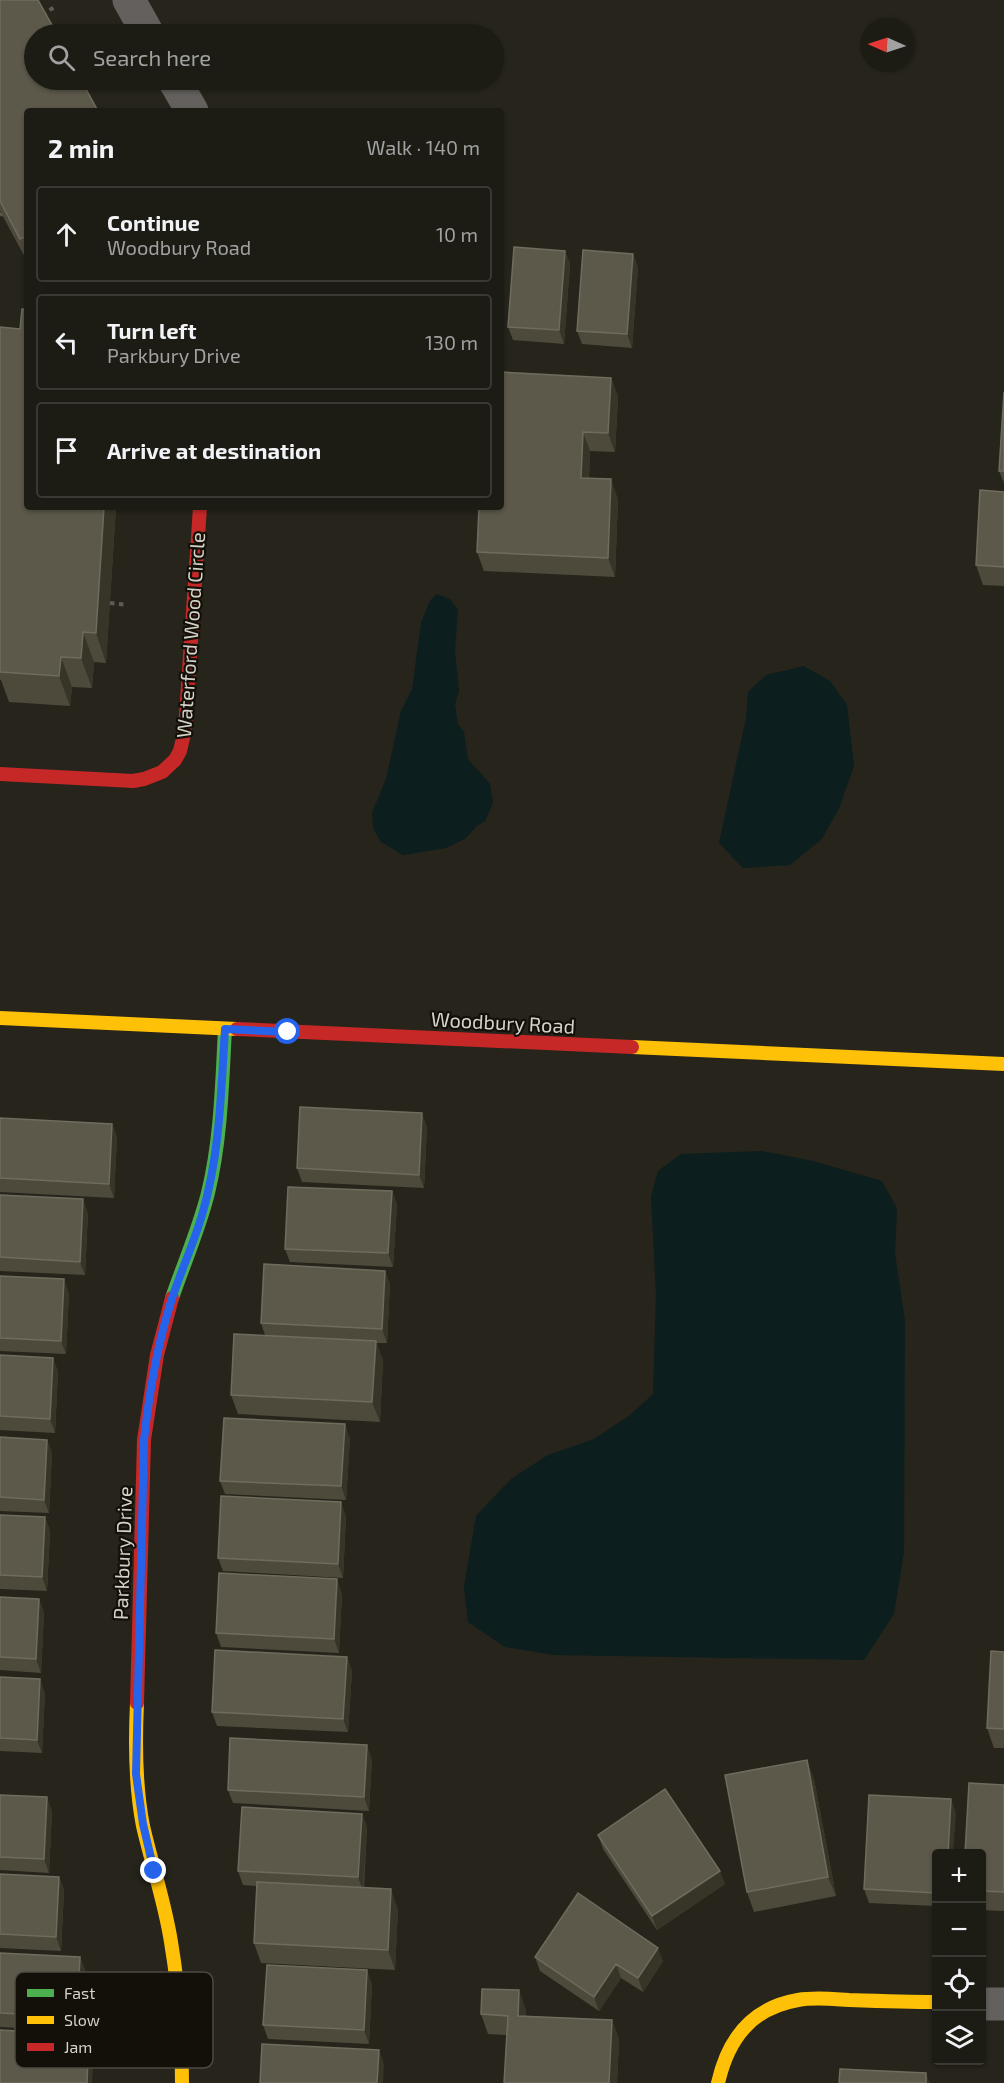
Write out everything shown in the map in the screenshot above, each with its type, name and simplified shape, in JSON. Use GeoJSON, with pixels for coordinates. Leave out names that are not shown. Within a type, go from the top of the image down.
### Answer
{"type":"FeatureCollection","features":[{"type":"Feature","properties":{"kind":"street"},"geometry":{"type":"LineString","coordinates":[[129,0],[142,24]]}},
{"type":"Feature","properties":{"kind":"street"},"geometry":{"type":"LineString","coordinates":[[180,90],[190,108]]}},
{"type":"Feature","properties":{"kind":"street","name":"Waterford Wood Circle"},"geometry":{"type":"LineString","coordinates":[[0,774],[133,781],[149,779],[163,772],[175,761],[183,746],[200,510]]}},
{"type":"Feature","properties":{"kind":"street","name":"Woodbury Road"},"geometry":{"type":"LineString","coordinates":[[0,1018],[1004,1064]]}},
{"type":"Feature","properties":{"kind":"street","name":"Parkbury Drive"},"geometry":{"type":"LineString","coordinates":[[176,1972],[171,1939],[143,1824],[136,1774],[144,1440],[157,1351],[170,1304],[202,1214],[213,1167],[220,1116],[225,1029]]}},
{"type":"Feature","properties":{"kind":"street"},"geometry":{"type":"LineString","coordinates":[[718,2083],[727,2050],[738,2032],[754,2017],[773,2007],[798,2000],[825,1999],[932,2002]]}},
{"type":"Feature","properties":{"kind":"street"},"geometry":{"type":"LineString","coordinates":[[986,2004],[1004,2004]]}},
{"type":"Feature","properties":{"kind":"path"},"geometry":{"type":"LineString","coordinates":[[41,15],[57,6]]}},
{"type":"Feature","properties":{"kind":"path"},"geometry":{"type":"LineString","coordinates":[[110,603],[128,605]]}},
{"type":"Feature","properties":{"kind":"shaded area"},"geometry":{"type":"Polygon","coordinates":[[[436,594],[450,599],[458,610],[455,650],[459,691],[455,704],[458,724],[464,732],[468,759],[490,784],[493,803],[485,821],[465,839],[446,848],[403,855],[381,842],[373,828],[372,813],[386,779],[401,711],[412,689],[421,623],[430,601],[436,594]]]}},
{"type":"Feature","properties":{"kind":"shaded area"},"geometry":{"type":"Polygon","coordinates":[[[804,666],[830,681],[847,705],[854,766],[839,808],[822,839],[790,865],[743,868],[719,843],[746,718],[748,692],[766,675],[804,666]]]}},
{"type":"Feature","properties":{"kind":"shaded area"},"geometry":{"type":"Polygon","coordinates":[[[762,1151],[813,1161],[882,1181],[897,1208],[895,1253],[905,1321],[904,1552],[894,1614],[864,1660],[553,1655],[505,1647],[468,1622],[464,1587],[476,1516],[511,1479],[548,1455],[594,1439],[630,1415],[653,1394],[656,1294],[651,1197],[658,1171],[681,1154],[762,1151]]]}},
{"type":"Feature","properties":{"kind":"building"},"geometry":{"type":"Polygon","coordinates":[[[0,0],[38,0],[51,24],[24,24],[24,90],[86,90],[96,108],[24,108],[24,237],[20,239],[0,201],[0,0]]]}},
{"type":"Feature","properties":{"kind":"building"},"geometry":{"type":"Polygon","coordinates":[[[514,247],[565,251],[559,330],[508,327],[514,247]]]}},
{"type":"Feature","properties":{"kind":"building"},"geometry":{"type":"Polygon","coordinates":[[[583,250],[633,254],[627,334],[577,331],[583,250]]]}},
{"type":"Feature","properties":{"kind":"building"},"geometry":{"type":"Polygon","coordinates":[[[22,309],[24,309],[24,510],[104,510],[96,633],[83,632],[81,658],[61,657],[59,676],[0,672],[0,327],[20,329],[22,309]]]}},
{"type":"Feature","properties":{"kind":"building"},"geometry":{"type":"Polygon","coordinates":[[[504,372],[611,378],[608,433],[583,432],[581,478],[611,479],[608,558],[477,552],[479,510],[504,510],[504,372]]]}},
{"type":"Feature","properties":{"kind":"building"},"geometry":{"type":"Polygon","coordinates":[[[1004,392],[1004,471],[999,471],[1004,392]]]}},
{"type":"Feature","properties":{"kind":"building"},"geometry":{"type":"Polygon","coordinates":[[[980,490],[1004,492],[1004,567],[976,565],[980,490]]]}},
{"type":"Feature","properties":{"kind":"building"},"geometry":{"type":"Polygon","coordinates":[[[300,1107],[422,1113],[419,1175],[297,1168],[300,1107]]]}},
{"type":"Feature","properties":{"kind":"building"},"geometry":{"type":"Polygon","coordinates":[[[0,1118],[112,1124],[109,1184],[0,1178],[0,1118]]]}},
{"type":"Feature","properties":{"kind":"building"},"geometry":{"type":"Polygon","coordinates":[[[288,1187],[392,1191],[388,1253],[285,1249],[288,1187]]]}},
{"type":"Feature","properties":{"kind":"building"},"geometry":{"type":"Polygon","coordinates":[[[0,1195],[83,1199],[80,1262],[0,1257],[0,1195]]]}},
{"type":"Feature","properties":{"kind":"building"},"geometry":{"type":"Polygon","coordinates":[[[264,1264],[385,1271],[382,1329],[261,1323],[264,1264]]]}},
{"type":"Feature","properties":{"kind":"building"},"geometry":{"type":"Polygon","coordinates":[[[0,1276],[64,1279],[61,1341],[0,1338],[0,1276]]]}},
{"type":"Feature","properties":{"kind":"building"},"geometry":{"type":"Polygon","coordinates":[[[234,1334],[376,1341],[372,1402],[231,1395],[234,1334]]]}},
{"type":"Feature","properties":{"kind":"building"},"geometry":{"type":"Polygon","coordinates":[[[0,1355],[53,1358],[50,1419],[0,1416],[0,1355]]]}},
{"type":"Feature","properties":{"kind":"building"},"geometry":{"type":"Polygon","coordinates":[[[224,1418],[345,1424],[341,1486],[220,1481],[224,1418]]]}},
{"type":"Feature","properties":{"kind":"building"},"geometry":{"type":"Polygon","coordinates":[[[0,1437],[47,1440],[44,1500],[0,1497],[0,1437]]]}},
{"type":"Feature","properties":{"kind":"building"},"geometry":{"type":"Polygon","coordinates":[[[221,1496],[341,1502],[338,1564],[218,1558],[221,1496]]]}},
{"type":"Feature","properties":{"kind":"building"},"geometry":{"type":"Polygon","coordinates":[[[0,1515],[45,1517],[42,1577],[0,1575],[0,1515]]]}},
{"type":"Feature","properties":{"kind":"building"},"geometry":{"type":"Polygon","coordinates":[[[219,1573],[337,1579],[334,1639],[216,1633],[219,1573]]]}},
{"type":"Feature","properties":{"kind":"building"},"geometry":{"type":"Polygon","coordinates":[[[0,1597],[39,1599],[36,1659],[0,1657],[0,1597]]]}},
{"type":"Feature","properties":{"kind":"building"},"geometry":{"type":"Polygon","coordinates":[[[215,1650],[347,1657],[343,1719],[212,1712],[215,1650]]]}},
{"type":"Feature","properties":{"kind":"building"},"geometry":{"type":"Polygon","coordinates":[[[991,1651],[1004,1652],[1004,1729],[987,1728],[991,1651]]]}},
{"type":"Feature","properties":{"kind":"building"},"geometry":{"type":"Polygon","coordinates":[[[0,1677],[40,1679],[37,1740],[0,1738],[0,1677]]]}},
{"type":"Feature","properties":{"kind":"building"},"geometry":{"type":"Polygon","coordinates":[[[230,1738],[367,1745],[364,1797],[228,1790],[230,1738]]]}},
{"type":"Feature","properties":{"kind":"building"},"geometry":{"type":"Polygon","coordinates":[[[807,1760],[828,1877],[747,1892],[725,1775],[807,1760]]]}},
{"type":"Feature","properties":{"kind":"building"},"geometry":{"type":"Polygon","coordinates":[[[969,1783],[1004,1785],[1004,1892],[986,1891],[986,1849],[965,1849],[969,1783]]]}},
{"type":"Feature","properties":{"kind":"building"},"geometry":{"type":"Polygon","coordinates":[[[665,1789],[720,1871],[652,1916],[598,1835],[665,1789]]]}},
{"type":"Feature","properties":{"kind":"building"},"geometry":{"type":"Polygon","coordinates":[[[0,1795],[47,1797],[44,1859],[0,1857],[0,1795]]]}},
{"type":"Feature","properties":{"kind":"building"},"geometry":{"type":"Polygon","coordinates":[[[869,1795],[951,1799],[948,1849],[932,1849],[932,1893],[864,1889],[869,1795]]]}},
{"type":"Feature","properties":{"kind":"building"},"geometry":{"type":"Polygon","coordinates":[[[242,1807],[362,1814],[358,1877],[238,1871],[242,1807]]]}},
{"type":"Feature","properties":{"kind":"building"},"geometry":{"type":"Polygon","coordinates":[[[0,1874],[59,1877],[56,1937],[0,1934],[0,1874]]]}},
{"type":"Feature","properties":{"kind":"building"},"geometry":{"type":"Polygon","coordinates":[[[257,1882],[391,1889],[388,1950],[254,1943],[257,1882]]]}},
{"type":"Feature","properties":{"kind":"building"},"geometry":{"type":"Polygon","coordinates":[[[578,1893],[658,1948],[638,1978],[616,1964],[594,1997],[535,1957],[578,1893]]]}},
{"type":"Feature","properties":{"kind":"building"},"geometry":{"type":"Polygon","coordinates":[[[0,1953],[80,1957],[79,1972],[15,1972],[15,2014],[0,2013],[0,1953]]]}},
{"type":"Feature","properties":{"kind":"building"},"geometry":{"type":"Polygon","coordinates":[[[267,1965],[367,1970],[364,2030],[263,2025],[267,1965]]]}},
{"type":"Feature","properties":{"kind":"building"},"geometry":{"type":"Polygon","coordinates":[[[482,1989],[519,1990],[518,2016],[612,2020],[609,2083],[504,2083],[508,2016],[481,2014],[482,1989]]]}},
{"type":"Feature","properties":{"kind":"building"},"geometry":{"type":"Polygon","coordinates":[[[0,2030],[15,2031],[15,2068],[88,2068],[87,2083],[0,2083],[0,2030]]]}},
{"type":"Feature","properties":{"kind":"building"},"geometry":{"type":"Polygon","coordinates":[[[262,2044],[379,2050],[377,2083],[260,2083],[262,2044]]]}},
{"type":"Feature","properties":{"kind":"building"},"geometry":{"type":"Polygon","coordinates":[[[840,2069],[926,2073],[926,2083],[839,2083],[840,2069]]]}},
{"type":"Feature","properties":{"kind":"traffic: fast"},"geometry":{"type":"LineString","coordinates":[[172,1298],[200,1220],[216,1153],[225,1029]]}},
{"type":"Feature","properties":{"kind":"traffic: slow"},"geometry":{"type":"LineString","coordinates":[[0,1018],[237,1029]]}},
{"type":"Feature","properties":{"kind":"traffic: slow"},"geometry":{"type":"LineString","coordinates":[[632,1047],[1004,1064]]}},
{"type":"Feature","properties":{"kind":"traffic: slow"},"geometry":{"type":"LineString","coordinates":[[137,1703],[138,1795],[143,1826],[168,1927],[175,1972]]}},
{"type":"Feature","properties":{"kind":"traffic: slow"},"geometry":{"type":"LineString","coordinates":[[718,2083],[728,2053],[744,2028],[767,2010],[781,2004],[817,1998],[932,2002]]}},
{"type":"Feature","properties":{"kind":"traffic: slow"},"geometry":{"type":"LineString","coordinates":[[182,2068],[182,2083]]}},
{"type":"Feature","properties":{"kind":"traffic: jam"},"geometry":{"type":"LineString","coordinates":[[0,774],[133,781],[162,772],[175,760],[180,751],[185,730],[200,510]]}},
{"type":"Feature","properties":{"kind":"traffic: jam"},"geometry":{"type":"LineString","coordinates":[[237,1029],[632,1047]]}},
{"type":"Feature","properties":{"kind":"traffic: jam"},"geometry":{"type":"LineString","coordinates":[[137,1703],[144,1440],[157,1355],[172,1298]]}},
{"type":"Feature","properties":{"kind":"route"},"geometry":{"type":"LineString","coordinates":[[154,1871],[143,1824],[136,1774],[144,1440],[149,1398],[157,1351],[170,1304],[202,1214],[213,1167],[220,1116],[225,1029],[288,1032]]}}]}
